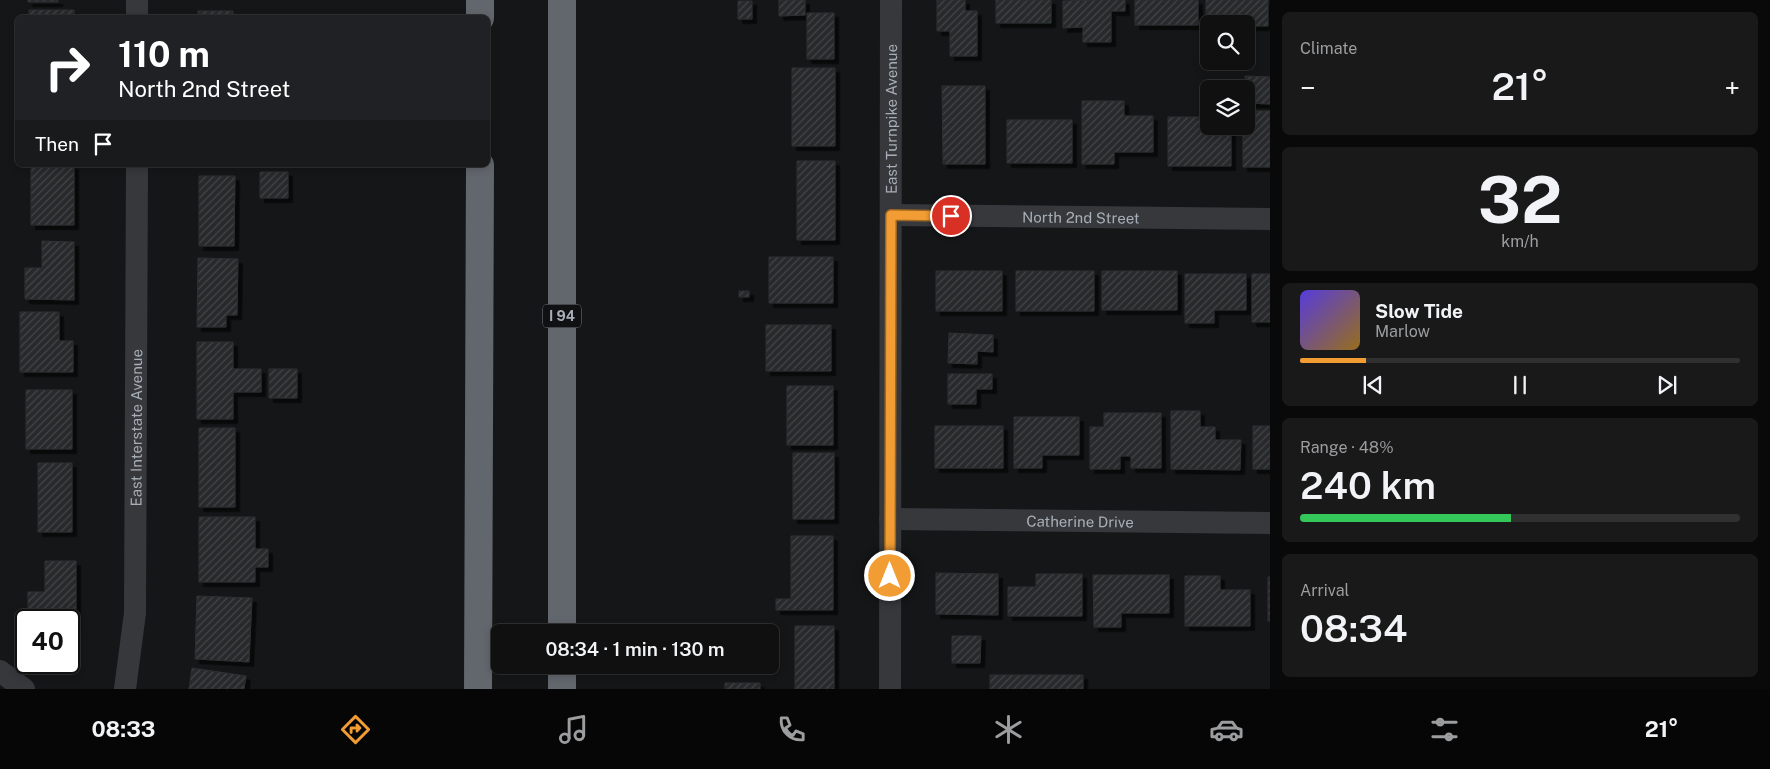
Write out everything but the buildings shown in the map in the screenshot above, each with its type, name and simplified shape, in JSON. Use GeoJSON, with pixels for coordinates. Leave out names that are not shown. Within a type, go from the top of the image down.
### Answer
{"type":"FeatureCollection","features":[{"type":"Feature","properties":{"kind":"highway"},"geometry":{"type":"LineString","coordinates":[[480,0],[480,15]]}},
{"type":"Feature","properties":{"kind":"highway","name":"I 94"},"geometry":{"type":"LineString","coordinates":[[562,0],[562,624]]}},
{"type":"Feature","properties":{"kind":"highway"},"geometry":{"type":"LineString","coordinates":[[478,689],[480,167]]}},
{"type":"Feature","properties":{"kind":"highway"},"geometry":{"type":"LineString","coordinates":[[562,674],[562,689]]}},
{"type":"Feature","properties":{"kind":"street"},"geometry":{"type":"LineString","coordinates":[[137,0],[137,15]]}},
{"type":"Feature","properties":{"kind":"street","name":"East Turnpike Avenue"},"geometry":{"type":"LineString","coordinates":[[890,689],[891,0]]}},
{"type":"Feature","properties":{"kind":"street","name":"East Interstate Avenue"},"geometry":{"type":"LineString","coordinates":[[125,689],[135,613],[137,167]]}},
{"type":"Feature","properties":{"kind":"street","name":"North 2nd Street"},"geometry":{"type":"LineString","coordinates":[[891,215],[1270,220]]}},
{"type":"Feature","properties":{"kind":"street","name":"Catherine Drive"},"geometry":{"type":"LineString","coordinates":[[890,520],[1270,523]]}},
{"type":"Feature","properties":{"kind":"street"},"geometry":{"type":"LineString","coordinates":[[0,671],[24,689]]}},
{"type":"Feature","properties":{"kind":"route"},"geometry":{"type":"LineString","coordinates":[[890,576],[891,215],[951,216]]}}]}
